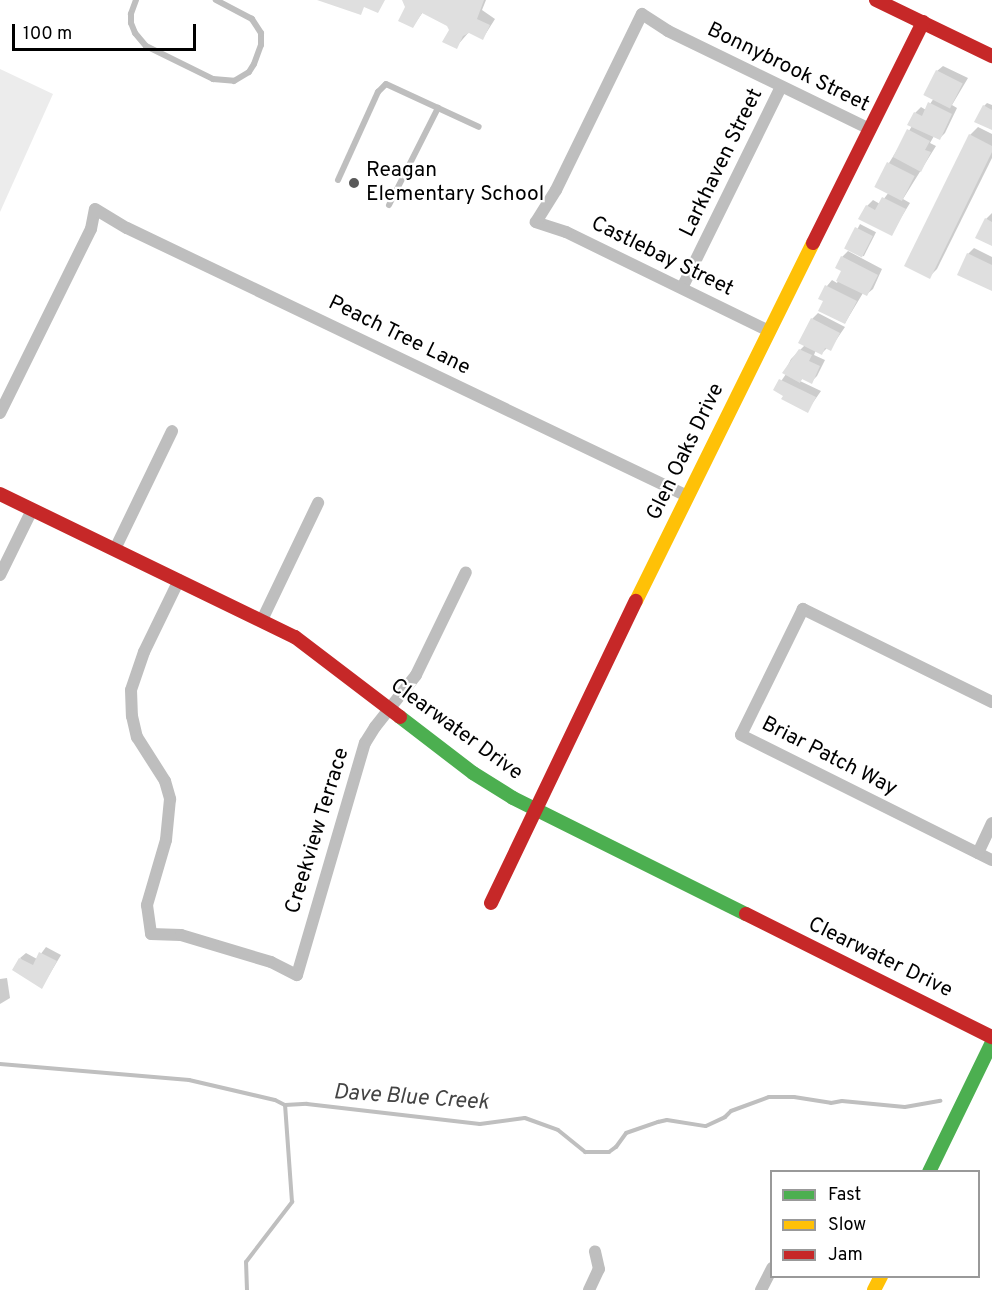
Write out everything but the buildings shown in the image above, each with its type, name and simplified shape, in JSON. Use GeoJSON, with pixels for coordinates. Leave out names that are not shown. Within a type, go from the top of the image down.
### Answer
{"type":"FeatureCollection","features":[{"type":"Feature","properties":{"kind":"street"},"geometry":{"type":"LineString","coordinates":[[876,0],[992,56]]}},
{"type":"Feature","properties":{"kind":"street","name":"Bonnybrook Street"},"geometry":{"type":"LineString","coordinates":[[536,222],[556,190],[642,14],[668,31],[870,129]]}},
{"type":"Feature","properties":{"kind":"street","name":"Glen Oaks Drive"},"geometry":{"type":"LineString","coordinates":[[491,903],[687,496],[923,22]]}},
{"type":"Feature","properties":{"kind":"street","name":"Larkhaven Street"},"geometry":{"type":"LineString","coordinates":[[682,288],[781,87]]}},
{"type":"Feature","properties":{"kind":"street","name":"Peach Tree Lane"},"geometry":{"type":"LineString","coordinates":[[0,413],[91,229],[95,209],[127,228],[687,496]]}},
{"type":"Feature","properties":{"kind":"street","name":"Castlebay Street"},"geometry":{"type":"LineString","coordinates":[[536,222],[566,232],[769,331]]}},
{"type":"Feature","properties":{"kind":"street"},"geometry":{"type":"LineString","coordinates":[[115,549],[172,431]]}},
{"type":"Feature","properties":{"kind":"street","name":"Clearwater Drive"},"geometry":{"type":"LineString","coordinates":[[0,494],[262,620],[307,644],[492,786],[992,1037]]}},
{"type":"Feature","properties":{"kind":"street"},"geometry":{"type":"LineString","coordinates":[[262,620],[318,503]]}},
{"type":"Feature","properties":{"kind":"street"},"geometry":{"type":"LineString","coordinates":[[0,575],[32,510]]}},
{"type":"Feature","properties":{"kind":"street","name":"Creekview Terrace"},"geometry":{"type":"LineString","coordinates":[[179,580],[144,652],[131,690],[132,716],[137,737],[165,781],[170,799],[168,832],[147,905],[151,934],[181,935],[271,963],[297,975],[365,744],[422,663],[466,572]]}},
{"type":"Feature","properties":{"kind":"street","name":"Briar Patch Way"},"geometry":{"type":"LineString","coordinates":[[992,702],[803,609],[741,735],[992,860]]}},
{"type":"Feature","properties":{"kind":"street"},"geometry":{"type":"LineString","coordinates":[[978,853],[992,823]]}},
{"type":"Feature","properties":{"kind":"street"},"geometry":{"type":"LineString","coordinates":[[930,1170],[992,1042]]}},
{"type":"Feature","properties":{"kind":"street"},"geometry":{"type":"LineString","coordinates":[[589,1290],[599,1269],[595,1251]]}},
{"type":"Feature","properties":{"kind":"street"},"geometry":{"type":"LineString","coordinates":[[761,1290],[770,1270]]}},
{"type":"Feature","properties":{"kind":"lane"},"geometry":{"type":"LineString","coordinates":[[136,0],[131,14],[132,23],[146,46],[213,79],[234,81],[249,72],[254,64],[261,45],[261,33],[252,19],[216,0]]}},
{"type":"Feature","properties":{"kind":"lane"},"geometry":{"type":"LineString","coordinates":[[338,180],[378,92],[386,84],[478,127]]}},
{"type":"Feature","properties":{"kind":"lane"},"geometry":{"type":"LineString","coordinates":[[389,205],[438,108]]}},
{"type":"Feature","properties":{"kind":"shaded area"},"geometry":{"type":"Polygon","coordinates":[[[0,69],[53,94],[0,212],[0,69]]]}},
{"type":"Feature","properties":{"kind":"waterway","name":"Dave Blue Creek"},"geometry":{"type":"LineString","coordinates":[[0,1064],[189,1080],[275,1100],[285,1105],[307,1104],[480,1124],[525,1118],[558,1130],[585,1152],[609,1152],[616,1147],[626,1133],[667,1120],[706,1126],[725,1117],[731,1111],[769,1097],[794,1097],[831,1103],[842,1101],[905,1107],[940,1101]]}},
{"type":"Feature","properties":{"kind":"waterway"},"geometry":{"type":"LineString","coordinates":[[247,1290],[246,1262],[292,1202],[285,1105]]}},
{"type":"Feature","properties":{"kind":"traffic: fast"},"geometry":{"type":"LineString","coordinates":[[400,717],[473,773],[513,798],[746,914]]}},
{"type":"Feature","properties":{"kind":"traffic: fast"},"geometry":{"type":"LineString","coordinates":[[930,1170],[992,1042]]}},
{"type":"Feature","properties":{"kind":"traffic: slow"},"geometry":{"type":"LineString","coordinates":[[636,601],[813,243]]}},
{"type":"Feature","properties":{"kind":"traffic: slow"},"geometry":{"type":"LineString","coordinates":[[874,1290],[880,1278]]}},
{"type":"Feature","properties":{"kind":"traffic: jam"},"geometry":{"type":"LineString","coordinates":[[876,0],[992,56]]}},
{"type":"Feature","properties":{"kind":"traffic: jam"},"geometry":{"type":"LineString","coordinates":[[813,243],[923,22]]}},
{"type":"Feature","properties":{"kind":"traffic: jam"},"geometry":{"type":"LineString","coordinates":[[0,494],[295,637],[400,717]]}},
{"type":"Feature","properties":{"kind":"traffic: jam"},"geometry":{"type":"LineString","coordinates":[[491,903],[636,601]]}},
{"type":"Feature","properties":{"kind":"traffic: jam"},"geometry":{"type":"LineString","coordinates":[[746,914],[992,1037]]}},
{"type":"Feature","properties":{"kind":"place","name":"Reagan Elementary School"},"geometry":{"type":"Point","coordinates":[354,183]}}]}
